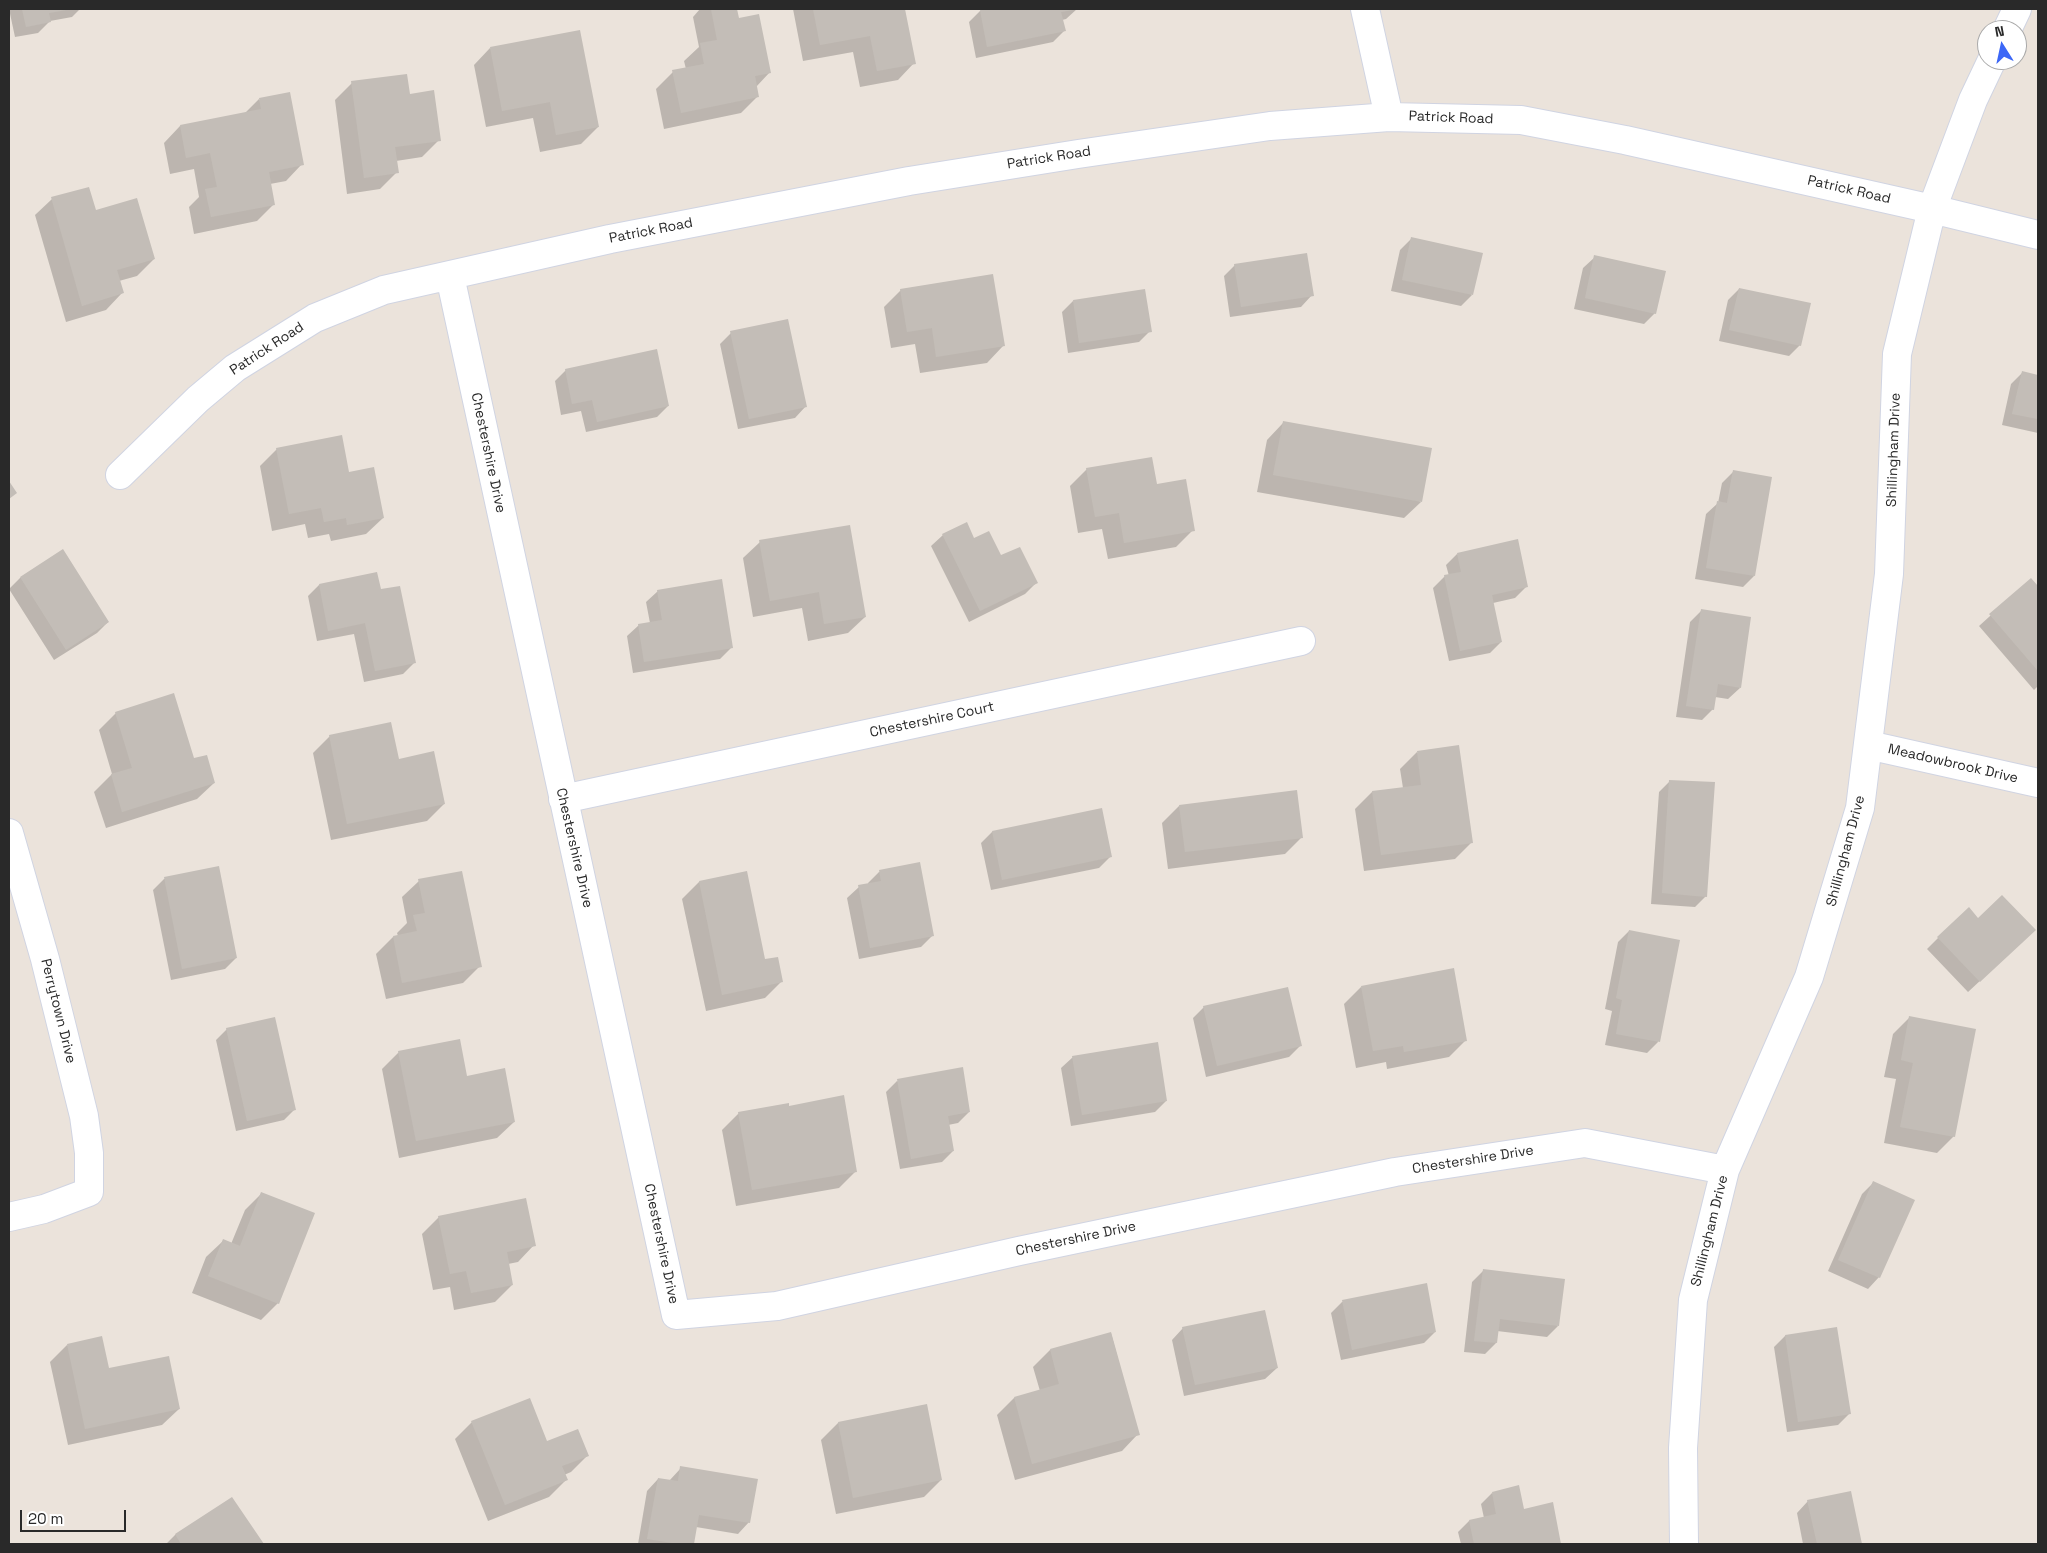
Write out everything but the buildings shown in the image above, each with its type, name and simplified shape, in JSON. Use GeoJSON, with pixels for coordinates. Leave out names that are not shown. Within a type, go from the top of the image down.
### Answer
{"type":"FeatureCollection","features":[{"type":"Feature","properties":{"kind":"street"},"geometry":{"type":"LineString","coordinates":[[1365,9],[1389,117]]}},
{"type":"Feature","properties":{"kind":"street","name":"Shillingham Drive"},"geometry":{"type":"LineString","coordinates":[[1684,1544],[1683,1448],[1693,1300],[1725,1170],[1809,977],[1860,808],[1889,574],[1897,354],[1932,208],[1988,70]]}},
{"type":"Feature","properties":{"kind":"street","name":"Patrick Road"},"geometry":{"type":"LineString","coordinates":[[120,475],[198,399],[235,368],[315,318],[384,290],[610,239],[909,182],[1078,154],[1270,126],[1389,117],[1521,120],[1625,140],[1932,208],[2038,235]]}},
{"type":"Feature","properties":{"kind":"street","name":"Chestershire Drive"},"geometry":{"type":"LineString","coordinates":[[450,276],[676,1315],[777,1306],[1018,1251],[1395,1172],[1585,1143],[1725,1170]]}},
{"type":"Feature","properties":{"kind":"street","name":"Chestershire Court"},"geometry":{"type":"LineString","coordinates":[[563,799],[1301,641]]}},
{"type":"Feature","properties":{"kind":"street","name":"Meadowbrook Drive"},"geometry":{"type":"LineString","coordinates":[[1868,745],[2038,783]]}},
{"type":"Feature","properties":{"kind":"street","name":"Perrytown Drive"},"geometry":{"type":"LineString","coordinates":[[9,833],[45,959],[84,1116],[89,1153],[88,1192],[44,1209],[9,1217]]}}]}
